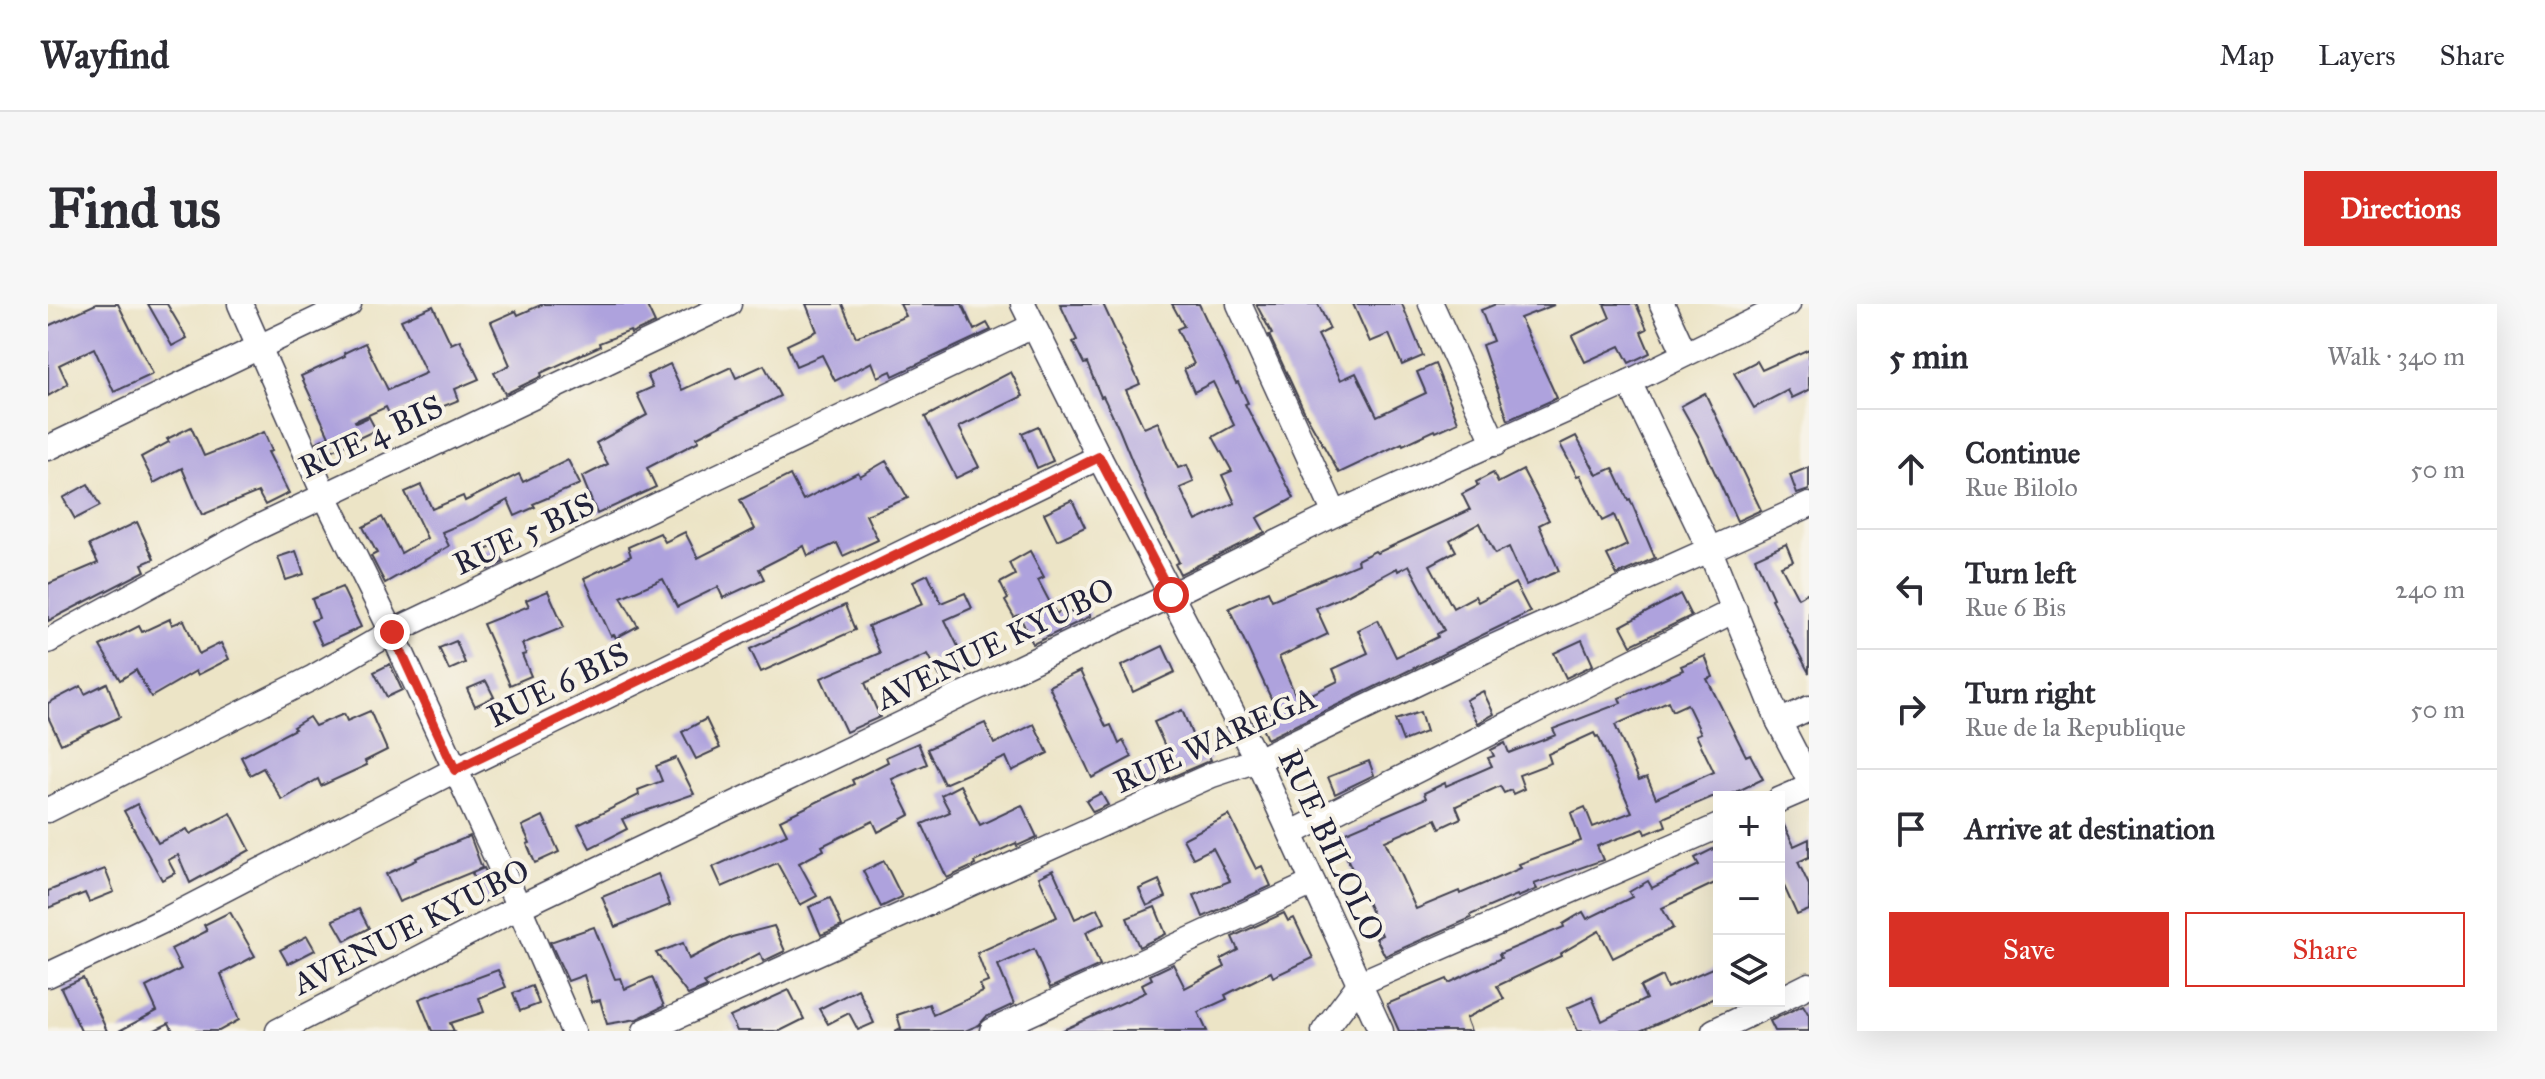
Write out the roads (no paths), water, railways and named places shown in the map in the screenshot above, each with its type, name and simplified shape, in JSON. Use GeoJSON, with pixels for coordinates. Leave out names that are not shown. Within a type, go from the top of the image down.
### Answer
{"type":"FeatureCollection","features":[{"type":"Feature","properties":{"kind":"street"},"geometry":{"type":"LineString","coordinates":[[240,304],[324,494],[392,632],[573,1031]]}},
{"type":"Feature","properties":{"kind":"street"},"geometry":{"type":"LineString","coordinates":[[48,448],[349,304]]}},
{"type":"Feature","properties":{"kind":"street","name":"RUE 4 BIS"},"geometry":{"type":"LineString","coordinates":[[48,641],[324,494],[729,304]]}},
{"type":"Feature","properties":{"kind":"street"},"geometry":{"type":"LineString","coordinates":[[1239,304],[1335,514]]}},
{"type":"Feature","properties":{"kind":"street"},"geometry":{"type":"LineString","coordinates":[[1431,304],[1495,444]]}},
{"type":"Feature","properties":{"kind":"street"},"geometry":{"type":"LineString","coordinates":[[1662,304],[1685,354]]}},
{"type":"Feature","properties":{"kind":"street","name":"AVENUE KYUBO"},"geometry":{"type":"LineString","coordinates":[[278,1031],[519,907],[1335,514],[1629,382],[1788,304]]}},
{"type":"Feature","properties":{"kind":"street","name":"RUE BILOLO"},"geometry":{"type":"LineString","coordinates":[[1028,315],[1257,760],[1381,1031]]}},
{"type":"Feature","properties":{"kind":"street","name":"RUE 5 BIS"},"geometry":{"type":"LineString","coordinates":[[48,810],[300,684],[392,632],[1028,315]]}},
{"type":"Feature","properties":{"kind":"street"},"geometry":{"type":"LineString","coordinates":[[1629,382],[1709,548],[1779,722],[1809,780]]}},
{"type":"Feature","properties":{"kind":"street","name":"RUE 6 BIS"},"geometry":{"type":"LineString","coordinates":[[48,975],[169,918],[455,770],[1099,457]]}},
{"type":"Feature","properties":{"kind":"street","name":"RUE WAREGA"},"geometry":{"type":"LineString","coordinates":[[645,1031],[1212,775],[1257,760],[1484,651],[1809,505]]}},
{"type":"Feature","properties":{"kind":"street"},"geometry":{"type":"LineString","coordinates":[[1292,833],[1735,610]]}},
{"type":"Feature","properties":{"kind":"street"},"geometry":{"type":"LineString","coordinates":[[1779,722],[1809,708]]}},
{"type":"Feature","properties":{"kind":"street"},"geometry":{"type":"LineString","coordinates":[[1785,797],[1809,787]]}},
{"type":"Feature","properties":{"kind":"street"},"geometry":{"type":"LineString","coordinates":[[1324,1031],[1360,983],[1713,829]]}},
{"type":"Feature","properties":{"kind":"street"},"geometry":{"type":"LineString","coordinates":[[992,1031],[1313,883]]}},
{"type":"Feature","properties":{"kind":"street"},"geometry":{"type":"LineString","coordinates":[[1785,997],[1809,985]]}},
{"type":"Feature","properties":{"kind":"street"},"geometry":{"type":"LineString","coordinates":[[1714,1031],[1764,1007]]}}]}
